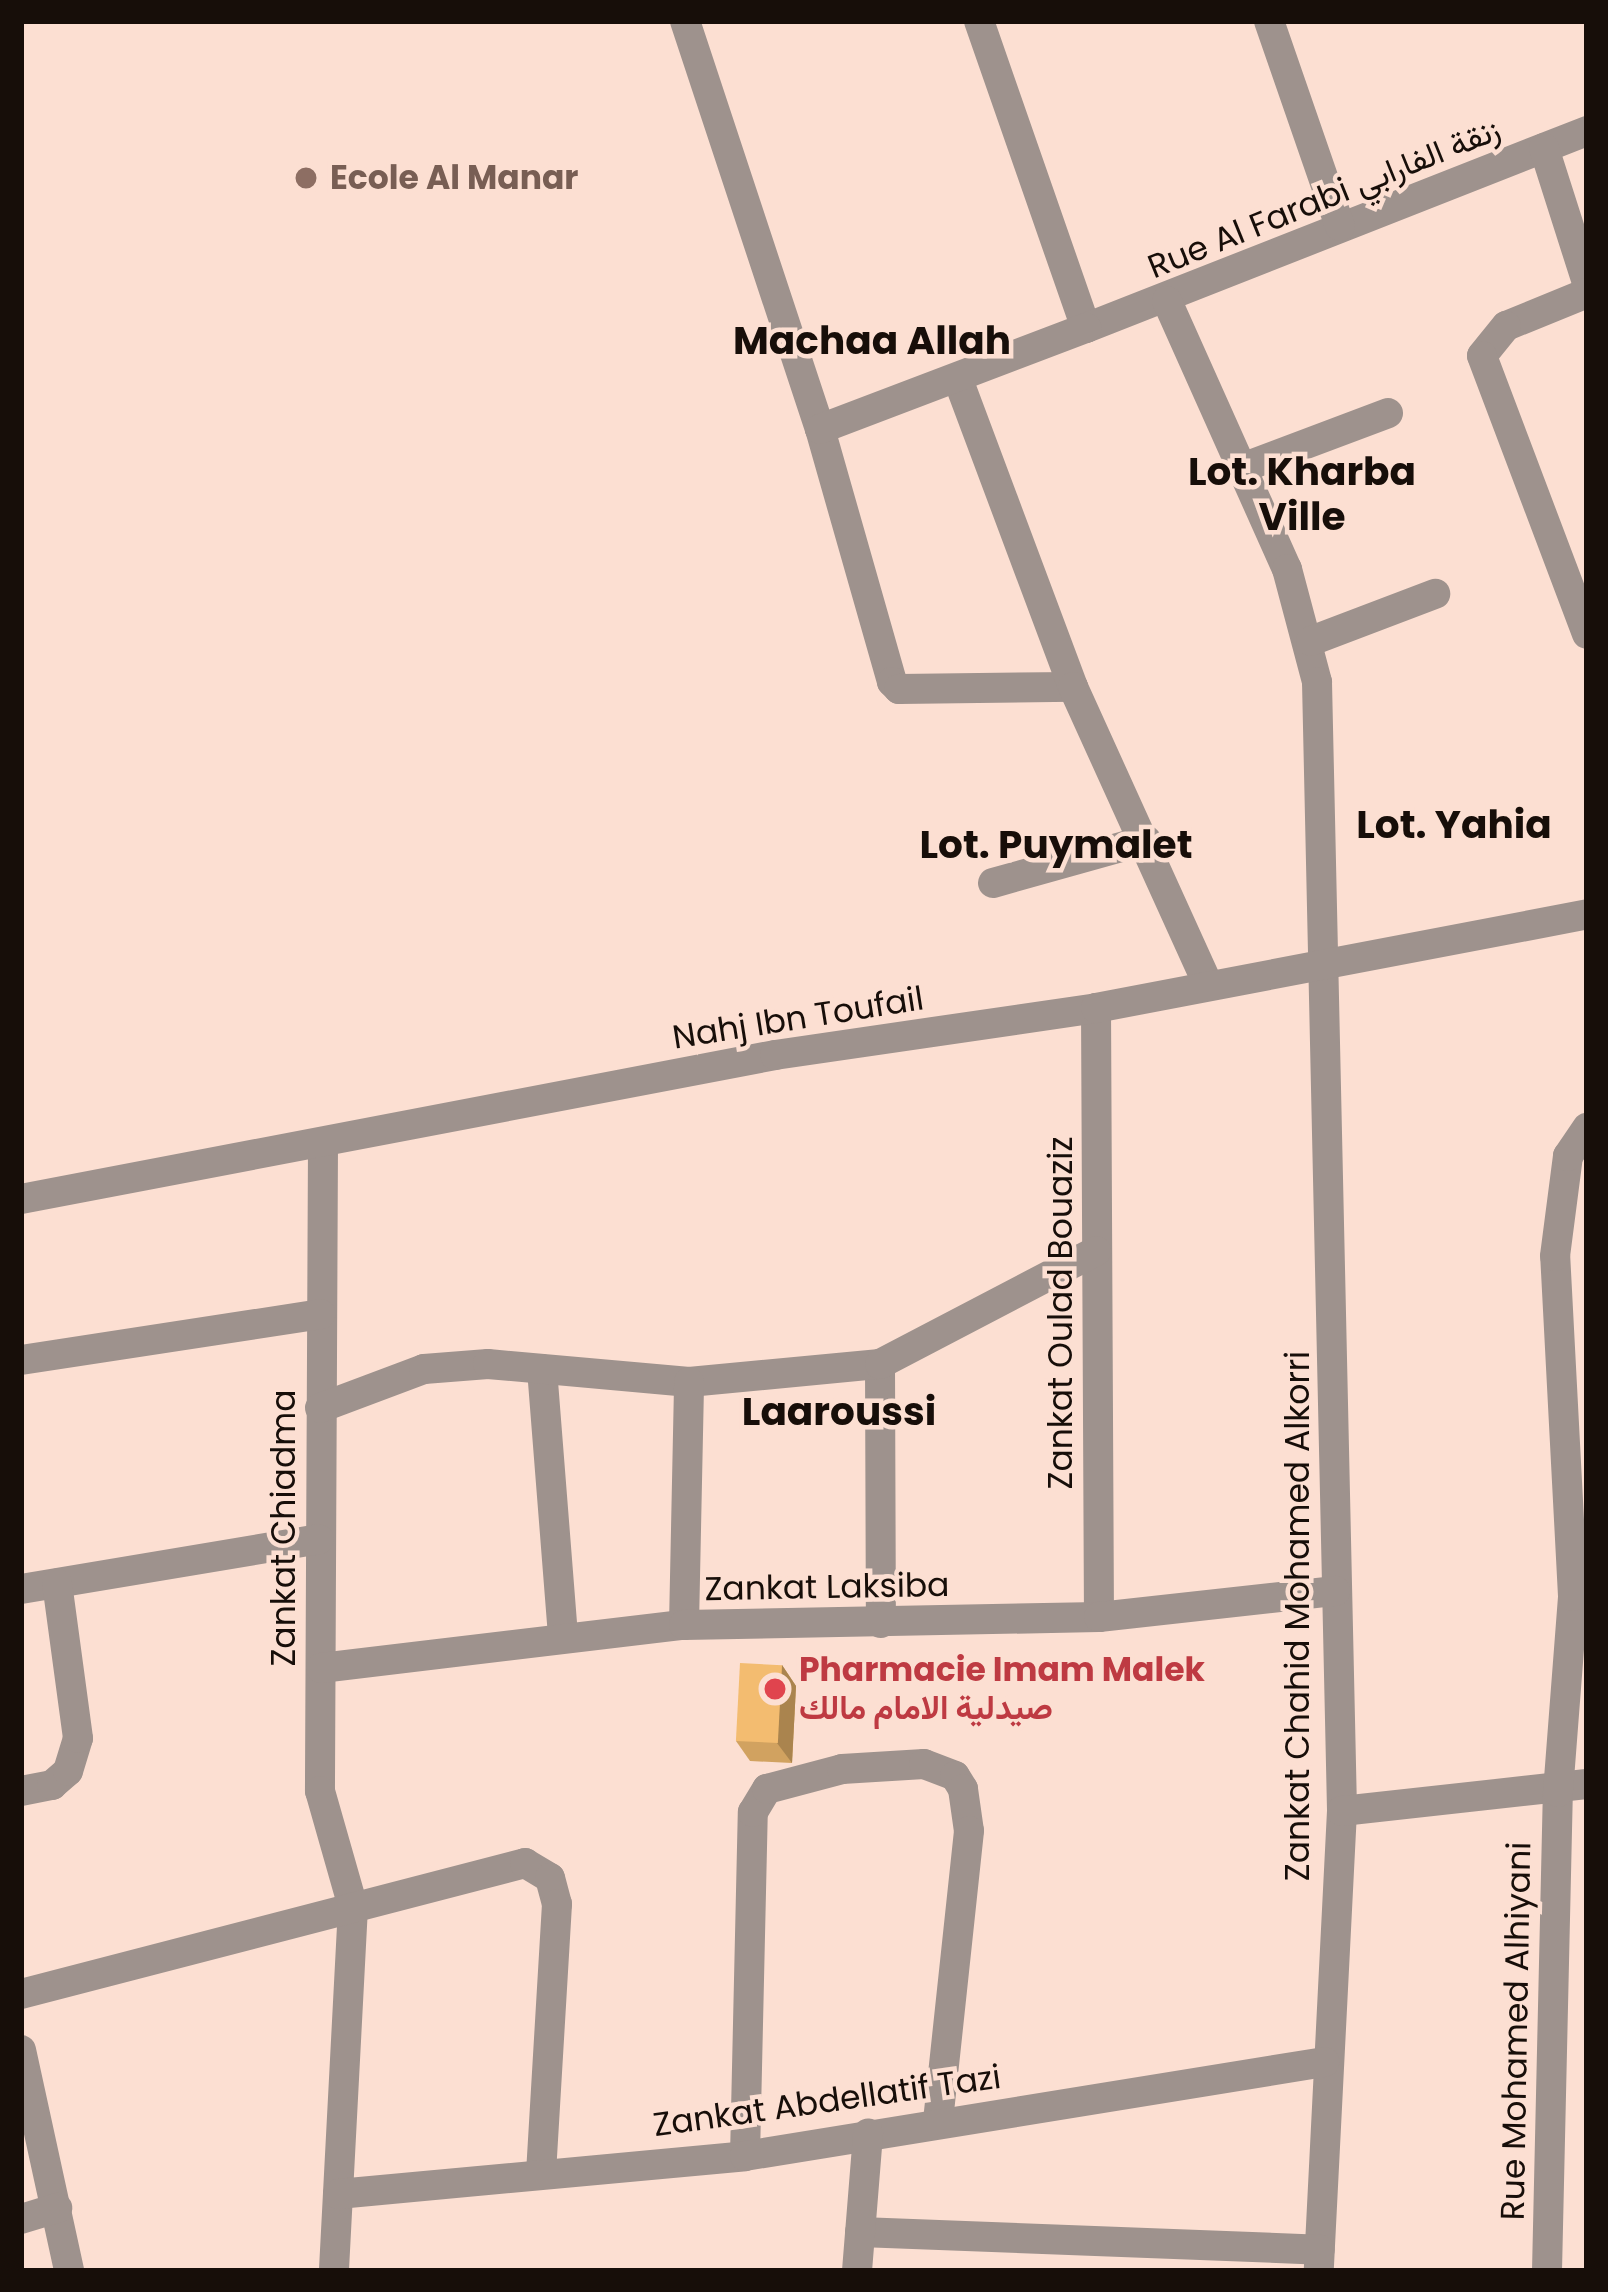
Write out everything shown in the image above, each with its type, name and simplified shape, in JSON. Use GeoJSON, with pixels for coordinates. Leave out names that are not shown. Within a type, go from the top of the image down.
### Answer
{"type":"FeatureCollection","features":[{"type":"Feature","properties":{"kind":"street"},"geometry":{"type":"LineString","coordinates":[[685,21],[820,429],[899,689],[1073,687]]}},
{"type":"Feature","properties":{"kind":"street"},"geometry":{"type":"LineString","coordinates":[[979,21],[1086,328]]}},
{"type":"Feature","properties":{"kind":"street"},"geometry":{"type":"LineString","coordinates":[[1269,21],[1340,226]]}},
{"type":"Feature","properties":{"kind":"street","name":"Rue Al Farabi زنقة الفارابي"},"geometry":{"type":"LineString","coordinates":[[820,429],[959,382],[1587,131]]}},
{"type":"Feature","properties":{"kind":"street"},"geometry":{"type":"LineString","coordinates":[[1544,148],[1587,283]]}},
{"type":"Feature","properties":{"kind":"street"},"geometry":{"type":"LineString","coordinates":[[1587,293],[1506,326],[1482,356],[1587,634]]}},
{"type":"Feature","properties":{"kind":"street","name":"Zankat Chahid Mohamed Alkorri"},"geometry":{"type":"LineString","coordinates":[[1166,301],[1243,468],[1311,641],[1325,960],[1342,1810],[1324,2062],[1319,2260]]}},
{"type":"Feature","properties":{"kind":"street"},"geometry":{"type":"LineString","coordinates":[[959,382],[1073,687],[1207,982]]}},
{"type":"Feature","properties":{"kind":"street"},"geometry":{"type":"LineString","coordinates":[[1243,468],[1388,413]]}},
{"type":"Feature","properties":{"kind":"street"},"geometry":{"type":"LineString","coordinates":[[1311,641],[1435,594]]}},
{"type":"Feature","properties":{"kind":"street"},"geometry":{"type":"LineString","coordinates":[[993,883],[1146,840]]}},
{"type":"Feature","properties":{"kind":"street","name":"Nahj Ibn Toufail"},"geometry":{"type":"LineString","coordinates":[[21,1199],[775,1054],[1096,1008],[1207,982],[1587,914]]}},
{"type":"Feature","properties":{"kind":"street","name":"Zankat Oulad Bouaziz"},"geometry":{"type":"LineString","coordinates":[[1096,1008],[1099,1617]]}},
{"type":"Feature","properties":{"kind":"street","name":"Rue Mohamed Alhiyani"},"geometry":{"type":"LineString","coordinates":[[1547,2271],[1580,1592],[1555,1256],[1568,1156],[1587,1128]]}},
{"type":"Feature","properties":{"kind":"street","name":"Zankat Chiadma"},"geometry":{"type":"LineString","coordinates":[[323,1144],[320,1791],[353,1907],[334,2271]]}},
{"type":"Feature","properties":{"kind":"street"},"geometry":{"type":"LineString","coordinates":[[320,1408],[424,1369],[542,1369],[689,1382],[880,1364],[1096,1251]]}},
{"type":"Feature","properties":{"kind":"street"},"geometry":{"type":"LineString","coordinates":[[21,1360],[320,1314]]}},
{"type":"Feature","properties":{"kind":"street"},"geometry":{"type":"LineString","coordinates":[[880,1364],[880,1623]]}},
{"type":"Feature","properties":{"kind":"street"},"geometry":{"type":"LineString","coordinates":[[542,1369],[563,1634]]}},
{"type":"Feature","properties":{"kind":"street"},"geometry":{"type":"LineString","coordinates":[[685,1625],[689,1382]]}},
{"type":"Feature","properties":{"kind":"street"},"geometry":{"type":"LineString","coordinates":[[21,1589],[319,1539]]}},
{"type":"Feature","properties":{"kind":"street"},"geometry":{"type":"LineString","coordinates":[[21,1791],[52,1785],[68,1772],[78,1738],[57,1582]]}},
{"type":"Feature","properties":{"kind":"street","name":"Zankat Laksiba"},"geometry":{"type":"LineString","coordinates":[[321,1667],[563,1634],[685,1625],[1099,1617],[1336,1591]]}},
{"type":"Feature","properties":{"kind":"street"},"geometry":{"type":"LineString","coordinates":[[745,2156],[753,1812],[767,1789],[842,1768],[924,1764],[964,1789],[968,1852],[938,2123]]}},
{"type":"Feature","properties":{"kind":"street"},"geometry":{"type":"LineString","coordinates":[[1342,1810],[1572,1788]]}},
{"type":"Feature","properties":{"kind":"street"},"geometry":{"type":"LineString","coordinates":[[21,1994],[524,1862],[550,1878],[557,1904],[541,2173]]}},
{"type":"Feature","properties":{"kind":"street"},"geometry":{"type":"LineString","coordinates":[[21,2050],[69,2271]]}},
{"type":"Feature","properties":{"kind":"street","name":"Zankat Abdellatif Tazi"},"geometry":{"type":"LineString","coordinates":[[338,2194],[745,2156],[1324,2062]]}},
{"type":"Feature","properties":{"kind":"street"},"geometry":{"type":"LineString","coordinates":[[856,2271],[868,2133]]}},
{"type":"Feature","properties":{"kind":"street"},"geometry":{"type":"LineString","coordinates":[[21,2219],[57,2208]]}},
{"type":"Feature","properties":{"kind":"street"},"geometry":{"type":"LineString","coordinates":[[860,2232],[1319,2260]]}},
{"type":"Feature","properties":{"kind":"building"},"geometry":{"type":"Polygon","coordinates":[[[740,1663],[782,1665],[778,1743],[736,1741],[740,1663]]]}},
{"type":"Feature","properties":{"kind":"place","name":"Ecole Al Manar"},"geometry":{"type":"Point","coordinates":[306,178]}},
{"type":"Feature","properties":{"kind":"place","name":"Pharmacie Imam Malek صيدلية الامام مالك"},"geometry":{"type":"Point","coordinates":[775,1689]}},
{"type":"Feature","properties":{"kind":"district","name":"Machaa Allah"},"geometry":{"type":"Point","coordinates":[872,341]}},
{"type":"Feature","properties":{"kind":"district","name":"Lot. Kharba Ville"},"geometry":{"type":"Point","coordinates":[1302,496]}},
{"type":"Feature","properties":{"kind":"district","name":"Lot. Yahia"},"geometry":{"type":"Point","coordinates":[1454,825]}},
{"type":"Feature","properties":{"kind":"district","name":"Lot. Puymalet"},"geometry":{"type":"Point","coordinates":[1056,845]}},
{"type":"Feature","properties":{"kind":"district","name":"Laaroussi"},"geometry":{"type":"Point","coordinates":[839,1412]}}]}
